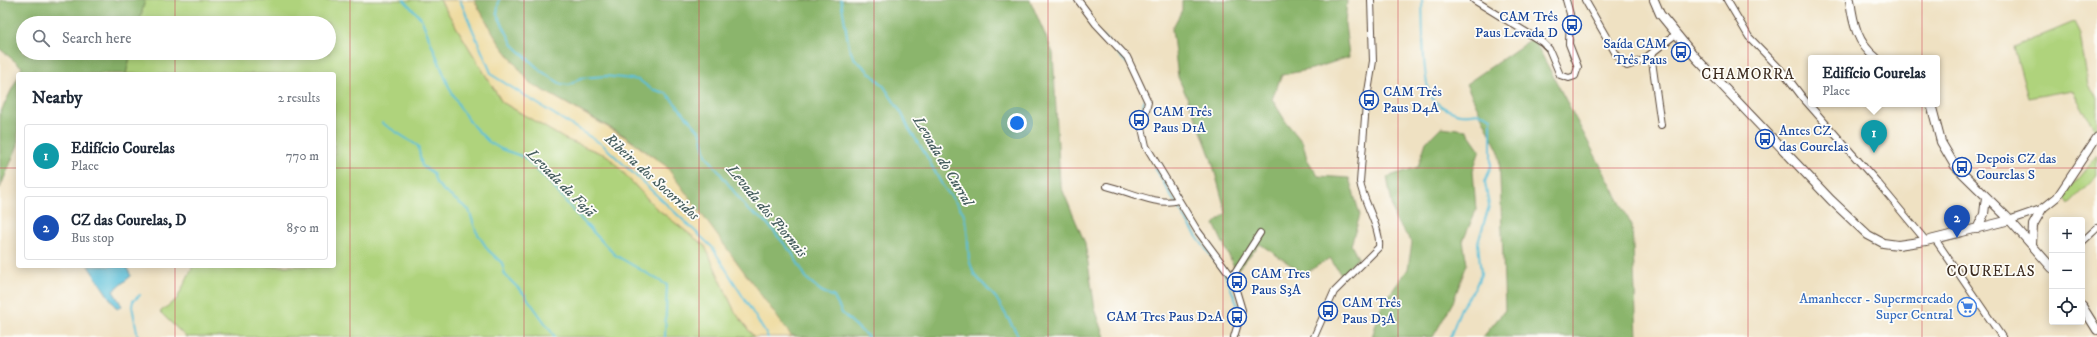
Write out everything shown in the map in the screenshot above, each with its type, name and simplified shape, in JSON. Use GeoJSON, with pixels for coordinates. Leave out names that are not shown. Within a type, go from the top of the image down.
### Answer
{"type":"FeatureCollection","features":[{"type":"Feature","properties":{"kind":"main road"},"geometry":{"type":"LineString","coordinates":[[1654,0],[1660,14],[1701,63],[1864,233],[1878,241],[1891,245],[1926,241],[2010,220]]}},
{"type":"Feature","properties":{"kind":"main road"},"geometry":{"type":"LineString","coordinates":[[1850,0],[1853,17],[1860,40],[1873,55]]}},
{"type":"Feature","properties":{"kind":"main road"},"geometry":{"type":"LineString","coordinates":[[1932,107],[1938,134],[1945,151],[1962,174],[2010,220],[2049,265]]}},
{"type":"Feature","properties":{"kind":"main road"},"geometry":{"type":"LineString","coordinates":[[1977,229],[1984,214],[1986,197]]}},
{"type":"Feature","properties":{"kind":"main road"},"geometry":{"type":"LineString","coordinates":[[2032,245],[2033,225],[2042,209]]}},
{"type":"Feature","properties":{"kind":"main road"},"geometry":{"type":"LineString","coordinates":[[2085,310],[2096,324]]}},
{"type":"Feature","properties":{"kind":"street"},"geometry":{"type":"LineString","coordinates":[[1078,0],[1096,24],[1128,57],[1148,102],[1142,128],[1143,136],[1178,200],[1197,230],[1232,277],[1242,310],[1234,337]]}},
{"type":"Feature","properties":{"kind":"street"},"geometry":{"type":"LineString","coordinates":[[1314,337],[1334,292],[1345,279],[1379,247],[1377,233],[1362,193],[1360,182],[1366,104],[1373,62],[1371,0]]}},
{"type":"Feature","properties":{"kind":"street"},"geometry":{"type":"LineString","coordinates":[[1474,0],[1542,42],[1549,49],[1560,75],[1569,78],[1574,76],[1578,67],[1569,44],[1570,14],[1566,0]]}},
{"type":"Feature","properties":{"kind":"street"},"geometry":{"type":"LineString","coordinates":[[1585,0],[1622,63],[1627,66],[1633,66],[1676,34]]}},
{"type":"Feature","properties":{"kind":"street"},"geometry":{"type":"LineString","coordinates":[[1727,0],[1749,37],[1784,74],[1808,104]]}},
{"type":"Feature","properties":{"kind":"street"},"geometry":{"type":"LineString","coordinates":[[1651,54],[1661,125]]}},
{"type":"Feature","properties":{"kind":"street"},"geometry":{"type":"LineString","coordinates":[[1811,107],[1878,183],[1926,241]]}},
{"type":"Feature","properties":{"kind":"street"},"geometry":{"type":"LineString","coordinates":[[2010,220],[2042,209],[2057,197],[2097,137]]}},
{"type":"Feature","properties":{"kind":"street"},"geometry":{"type":"LineString","coordinates":[[1107,186],[1161,202],[1172,202],[1178,200]]}},
{"type":"Feature","properties":{"kind":"street"},"geometry":{"type":"LineString","coordinates":[[2085,239],[2097,228]]}},
{"type":"Feature","properties":{"kind":"street"},"geometry":{"type":"LineString","coordinates":[[1232,277],[1260,233]]}},
{"type":"Feature","properties":{"kind":"street"},"geometry":{"type":"LineString","coordinates":[[1935,239],[2002,337]]}},
{"type":"Feature","properties":{"kind":"green space"},"geometry":{"type":"Polygon","coordinates":[[[0,0],[145,0],[141,16],[16,16],[16,60],[129,60],[126,72],[20,72],[22,67],[0,49],[0,0]]]}},
{"type":"Feature","properties":{"kind":"green space"},"geometry":{"type":"Polygon","coordinates":[[[145,0],[440,0],[502,102],[565,139],[608,156],[655,207],[705,246],[735,312],[754,337],[186,337],[160,312],[177,299],[192,268],[336,268],[336,72],[126,72],[129,60],[336,60],[336,16],[141,16],[145,0]]]}},
{"type":"Feature","properties":{"kind":"green space"},"geometry":{"type":"Polygon","coordinates":[[[474,0],[1030,0],[1053,53],[1060,184],[1085,243],[1095,309],[1105,337],[800,337],[790,335],[666,166],[625,136],[530,83],[499,43],[474,0]]]}},
{"type":"Feature","properties":{"kind":"green space"},"geometry":{"type":"Polygon","coordinates":[[[1182,0],[1347,0],[1345,24],[1349,57],[1312,69],[1282,75],[1272,99],[1286,122],[1303,143],[1307,159],[1318,176],[1349,178],[1360,215],[1351,245],[1358,258],[1341,275],[1330,258],[1304,274],[1260,244],[1236,271],[1214,224],[1226,213],[1211,158],[1197,120],[1178,77],[1172,29],[1182,10],[1182,0]]]}},
{"type":"Feature","properties":{"kind":"green space"},"geometry":{"type":"Polygon","coordinates":[[[2074,22],[2080,34],[2088,85],[2097,97],[2097,133],[2072,90],[2028,98],[2014,47],[2074,22]]]}},
{"type":"Feature","properties":{"kind":"green space"},"geometry":{"type":"Polygon","coordinates":[[[1533,38],[1632,225],[1637,337],[1483,337],[1505,310],[1499,152],[1466,84],[1533,38]]]}},
{"type":"Feature","properties":{"kind":"green space"},"geometry":{"type":"Polygon","coordinates":[[[16,81],[16,150],[0,188],[0,113],[16,81]]]}},
{"type":"Feature","properties":{"kind":"green space"},"geometry":{"type":"Polygon","coordinates":[[[1441,127],[1466,130],[1480,150],[1473,170],[1476,210],[1463,241],[1467,264],[1453,302],[1433,337],[1372,337],[1382,305],[1408,269],[1412,242],[1395,220],[1387,177],[1418,167],[1426,142],[1441,127]]]}},
{"type":"Feature","properties":{"kind":"green space"},"geometry":{"type":"Polygon","coordinates":[[[2097,155],[2097,175],[2069,204],[2064,196],[2097,155]]]}},
{"type":"Feature","properties":{"kind":"sand"},"geometry":{"type":"Polygon","coordinates":[[[440,0],[474,0],[499,43],[530,83],[625,137],[666,166],[792,337],[754,337],[735,312],[705,246],[655,207],[608,156],[565,139],[502,102],[440,0]]]}},
{"type":"Feature","properties":{"kind":"water"},"geometry":{"type":"Polygon","coordinates":[[[89,268],[127,268],[131,276],[113,291],[122,306],[117,309],[89,268]]]}},
{"type":"Feature","properties":{"kind":"waterway","name":"Levada da Fajã"},"geometry":{"type":"LineString","coordinates":[[404,0],[421,18],[449,87],[462,111],[474,127],[489,142],[501,149],[524,157],[552,185],[577,215],[615,255],[667,285],[665,337]]}},
{"type":"Feature","properties":{"kind":"waterway","name":"Ribeira dos Socorridos"},"geometry":{"type":"LineString","coordinates":[[460,0],[492,75],[603,145],[712,247],[768,337]]}},
{"type":"Feature","properties":{"kind":"waterway","name":"Levada dos Piornais"},"geometry":{"type":"LineString","coordinates":[[499,0],[497,14],[513,45],[541,71],[561,84],[570,85],[580,78],[606,76],[639,80],[651,89],[666,93],[701,133],[706,155],[748,210],[765,221],[792,253],[807,279],[821,291],[834,297],[842,313],[868,337]]}},
{"type":"Feature","properties":{"kind":"waterway","name":"Levada do Curral"},"geometry":{"type":"LineString","coordinates":[[841,0],[849,47],[853,57],[883,85],[902,114],[909,129],[926,155],[942,185],[963,212],[967,228],[969,260],[974,274],[996,298],[1019,337]]}},
{"type":"Feature","properties":{"kind":"waterway"},"geometry":{"type":"LineString","coordinates":[[1422,0],[1424,64],[1428,88],[1431,96],[1438,104],[1456,113],[1477,113],[1491,118],[1491,166],[1485,182],[1489,206],[1478,243],[1481,274],[1475,288],[1461,308],[1450,337]]}},
{"type":"Feature","properties":{"kind":"waterway"},"geometry":{"type":"LineString","coordinates":[[1103,37],[1127,63]]}},
{"type":"Feature","properties":{"kind":"waterway"},"geometry":{"type":"LineString","coordinates":[[1143,111],[1144,99]]}},
{"type":"Feature","properties":{"kind":"waterway"},"geometry":{"type":"LineString","coordinates":[[382,123],[418,146],[422,166],[433,173],[436,183],[445,192],[469,210],[476,231],[488,250],[502,263],[505,275],[525,295],[555,337]]}},
{"type":"Feature","properties":{"kind":"waterway"},"geometry":{"type":"LineString","coordinates":[[1139,127],[1139,137],[1143,145]]}},
{"type":"Feature","properties":{"kind":"waterway"},"geometry":{"type":"LineString","coordinates":[[1155,167],[1171,196],[1197,237],[1226,276],[1239,309]]}},
{"type":"Feature","properties":{"kind":"waterway"},"geometry":{"type":"LineString","coordinates":[[138,337],[132,306],[133,301],[140,295]]}},
{"type":"Feature","properties":{"kind":"place","name":"CAM Três Paus Levada D"},"geometry":{"type":"Point","coordinates":[1572,25]}},
{"type":"Feature","properties":{"kind":"place","name":"Saída CAM Três Paus"},"geometry":{"type":"Point","coordinates":[1681,52]}},
{"type":"Feature","properties":{"kind":"place","name":"CAM Três Paus D4A"},"geometry":{"type":"Point","coordinates":[1369,100]}},
{"type":"Feature","properties":{"kind":"place","name":"CAM Três Paus D1A"},"geometry":{"type":"Point","coordinates":[1139,120]}},
{"type":"Feature","properties":{"kind":"place","name":"Antes CZ das Courelas"},"geometry":{"type":"Point","coordinates":[1765,139]}},
{"type":"Feature","properties":{"kind":"place","name":"Edifício Courelas"},"geometry":{"type":"Point","coordinates":[1874,153]}},
{"type":"Feature","properties":{"kind":"place","name":"Depois CZ das Courelas S"},"geometry":{"type":"Point","coordinates":[1962,167]}},
{"type":"Feature","properties":{"kind":"place","name":"CZ das Courelas, D"},"geometry":{"type":"Point","coordinates":[1957,238]}},
{"type":"Feature","properties":{"kind":"place","name":"CAM Tres Paus S3A"},"geometry":{"type":"Point","coordinates":[1237,282]}},
{"type":"Feature","properties":{"kind":"place","name":"Amanhecer - Supermercado Super Central"},"geometry":{"type":"Point","coordinates":[1967,307]}},
{"type":"Feature","properties":{"kind":"place","name":"CAM Três Paus D3A"},"geometry":{"type":"Point","coordinates":[1328,311]}},
{"type":"Feature","properties":{"kind":"place","name":"CAM Tres Paus D2A"},"geometry":{"type":"Point","coordinates":[1237,317]}},
{"type":"Feature","properties":{"kind":"district","name":"CHAMORRA"},"geometry":{"type":"Point","coordinates":[1748,74]}},
{"type":"Feature","properties":{"kind":"district","name":"COURELAS"},"geometry":{"type":"Point","coordinates":[1991,271]}}]}
